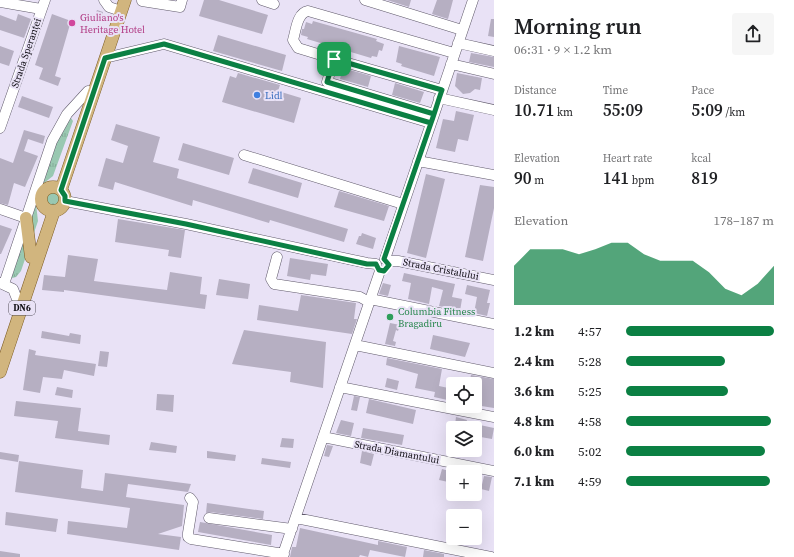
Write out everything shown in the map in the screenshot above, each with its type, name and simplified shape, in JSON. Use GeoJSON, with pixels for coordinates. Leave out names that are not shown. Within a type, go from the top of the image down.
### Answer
{"type":"FeatureCollection","features":[{"type":"Feature","properties":{"kind":"main road","name":"DN6"},"geometry":{"type":"LineString","coordinates":[[58,188],[126,0]]}},
{"type":"Feature","properties":{"kind":"main road","name":"DN6"},"geometry":{"type":"LineString","coordinates":[[58,188],[88,90],[117,5]]}},
{"type":"Feature","properties":{"kind":"main road","name":"DN6"},"geometry":{"type":"LineString","coordinates":[[50,210],[42,202],[42,195],[45,190],[58,188]]}},
{"type":"Feature","properties":{"kind":"main road"},"geometry":{"type":"LineString","coordinates":[[58,188],[65,196],[65,201]]}},
{"type":"Feature","properties":{"kind":"main road","name":"DN6"},"geometry":{"type":"LineString","coordinates":[[50,210],[62,207],[65,201]]}},
{"type":"Feature","properties":{"kind":"main road","name":"DN6"},"geometry":{"type":"LineString","coordinates":[[0,347],[31,257],[50,210]]}},
{"type":"Feature","properties":{"kind":"main road","name":"DN6"},"geometry":{"type":"LineString","coordinates":[[0,372],[50,210]]}},
{"type":"Feature","properties":{"kind":"main road"},"geometry":{"type":"LineString","coordinates":[[26,218],[31,257]]}},
{"type":"Feature","properties":{"kind":"street"},"geometry":{"type":"LineString","coordinates":[[104,0],[109,8],[117,5]]}},
{"type":"Feature","properties":{"kind":"street"},"geometry":{"type":"LineString","coordinates":[[142,1],[180,7],[182,0]]}},
{"type":"Feature","properties":{"kind":"street"},"geometry":{"type":"LineString","coordinates":[[262,0],[274,4]]}},
{"type":"Feature","properties":{"kind":"street"},"geometry":{"type":"LineString","coordinates":[[365,0],[462,30]]}},
{"type":"Feature","properties":{"kind":"street"},"geometry":{"type":"LineString","coordinates":[[190,498],[193,502],[188,537],[191,539],[283,555],[433,118],[471,0]]}},
{"type":"Feature","properties":{"kind":"street"},"geometry":{"type":"LineString","coordinates":[[0,2],[43,5]]}},
{"type":"Feature","properties":{"kind":"street","name":"Strada Speranței"},"geometry":{"type":"LineString","coordinates":[[0,128],[43,5]]}},
{"type":"Feature","properties":{"kind":"street"},"geometry":{"type":"LineString","coordinates":[[454,53],[308,11],[300,15],[293,40],[294,44],[298,48],[494,110]]}},
{"type":"Feature","properties":{"kind":"street"},"geometry":{"type":"LineString","coordinates":[[112,39],[117,47],[125,53]]}},
{"type":"Feature","properties":{"kind":"street"},"geometry":{"type":"LineString","coordinates":[[458,43],[494,51]]}},
{"type":"Feature","properties":{"kind":"street"},"geometry":{"type":"LineString","coordinates":[[105,58],[164,44],[433,118]]}},
{"type":"Feature","properties":{"kind":"street"},"geometry":{"type":"LineString","coordinates":[[334,59],[327,82],[433,118]]}},
{"type":"Feature","properties":{"kind":"street"},"geometry":{"type":"LineString","coordinates":[[451,64],[494,74]]}},
{"type":"Feature","properties":{"kind":"street"},"geometry":{"type":"LineString","coordinates":[[17,299],[13,289],[2,284],[58,130],[73,106],[88,90]]}},
{"type":"Feature","properties":{"kind":"street"},"geometry":{"type":"LineString","coordinates":[[244,155],[403,204]]}},
{"type":"Feature","properties":{"kind":"street"},"geometry":{"type":"LineString","coordinates":[[418,161],[494,175]]}},
{"type":"Feature","properties":{"kind":"street","name":"Strada Cristalului"},"geometry":{"type":"LineString","coordinates":[[65,201],[186,224],[367,264],[410,267],[494,284]]}},
{"type":"Feature","properties":{"kind":"street"},"geometry":{"type":"LineString","coordinates":[[0,209],[26,218]]}},
{"type":"Feature","properties":{"kind":"street"},"geometry":{"type":"LineString","coordinates":[[277,257],[271,279],[274,284],[360,297],[494,324]]}},
{"type":"Feature","properties":{"kind":"street","name":"Strada Cristalului"},"geometry":{"type":"LineString","coordinates":[[383,264],[398,261],[494,280]]}},
{"type":"Feature","properties":{"kind":"street"},"geometry":{"type":"LineString","coordinates":[[355,345],[494,373]]}},
{"type":"Feature","properties":{"kind":"street"},"geometry":{"type":"LineString","coordinates":[[340,387],[494,417]]}},
{"type":"Feature","properties":{"kind":"street","name":"Strada Diamantului"},"geometry":{"type":"LineString","coordinates":[[323,437],[494,472]]}},
{"type":"Feature","properties":{"kind":"street"},"geometry":{"type":"LineString","coordinates":[[208,518],[292,529]]}},
{"type":"Feature","properties":{"kind":"street"},"geometry":{"type":"LineString","coordinates":[[296,518],[491,557]]}},
{"type":"Feature","properties":{"kind":"green space"},"geometry":{"type":"Polygon","coordinates":[[[71,118],[73,121],[53,176],[39,187],[54,143],[71,118]]]}},
{"type":"Feature","properties":{"kind":"green space"},"geometry":{"type":"Polygon","coordinates":[[[50,191],[56,191],[61,196],[59,205],[56,207],[50,207],[45,202],[45,196],[50,191]]]}},
{"type":"Feature","properties":{"kind":"green space"},"geometry":{"type":"Polygon","coordinates":[[[36,204],[38,221],[21,271],[16,277],[9,279],[36,204]]]}},
{"type":"Feature","properties":{"kind":"building"},"geometry":{"type":"Polygon","coordinates":[[[204,0],[219,0],[268,15],[262,34],[199,16],[204,0]]]}},
{"type":"Feature","properties":{"kind":"building"},"geometry":{"type":"Polygon","coordinates":[[[387,0],[411,0],[409,7],[387,0]]]}},
{"type":"Feature","properties":{"kind":"building"},"geometry":{"type":"Polygon","coordinates":[[[437,0],[453,0],[448,19],[432,14],[437,0]]]}},
{"type":"Feature","properties":{"kind":"building"},"geometry":{"type":"Polygon","coordinates":[[[97,10],[103,12],[100,21],[94,19],[97,10]]]}},
{"type":"Feature","properties":{"kind":"building"},"geometry":{"type":"Polygon","coordinates":[[[18,14],[31,19],[24,38],[0,30],[0,15],[16,21],[18,14]]]}},
{"type":"Feature","properties":{"kind":"building"},"geometry":{"type":"Polygon","coordinates":[[[52,14],[71,21],[55,76],[61,78],[58,86],[39,79],[43,68],[35,65],[52,14]]]}},
{"type":"Feature","properties":{"kind":"building"},"geometry":{"type":"Polygon","coordinates":[[[491,19],[494,19],[494,37],[488,36],[491,19]]]}},
{"type":"Feature","properties":{"kind":"building"},"geometry":{"type":"Polygon","coordinates":[[[313,21],[377,39],[376,41],[384,44],[382,51],[379,50],[377,57],[372,56],[371,58],[307,39],[308,37],[301,35],[302,29],[304,29],[306,22],[312,24],[313,21]]]}},
{"type":"Feature","properties":{"kind":"building"},"geometry":{"type":"Polygon","coordinates":[[[218,35],[286,55],[282,71],[213,51],[218,35]]]}},
{"type":"Feature","properties":{"kind":"building"},"geometry":{"type":"Polygon","coordinates":[[[0,46],[14,51],[9,66],[0,63],[0,46]]]}},
{"type":"Feature","properties":{"kind":"building"},"geometry":{"type":"Polygon","coordinates":[[[399,46],[440,57],[434,76],[401,66],[402,64],[396,62],[399,46]]]}},
{"type":"Feature","properties":{"kind":"building"},"geometry":{"type":"Polygon","coordinates":[[[471,53],[494,57],[494,67],[469,62],[471,53]]]}},
{"type":"Feature","properties":{"kind":"building"},"geometry":{"type":"Polygon","coordinates":[[[343,68],[371,76],[368,87],[340,79],[343,68]]]}},
{"type":"Feature","properties":{"kind":"building","name":"Lidl"},"geometry":{"type":"Polygon","coordinates":[[[238,73],[280,85],[278,91],[301,98],[294,123],[222,102],[230,76],[236,78],[238,73]]]}},
{"type":"Feature","properties":{"kind":"building"},"geometry":{"type":"Polygon","coordinates":[[[457,73],[482,78],[480,90],[475,89],[470,93],[463,94],[455,86],[457,73]]]}},
{"type":"Feature","properties":{"kind":"building"},"geometry":{"type":"Polygon","coordinates":[[[395,83],[424,92],[420,103],[392,95],[395,83]]]}},
{"type":"Feature","properties":{"kind":"building"},"geometry":{"type":"Polygon","coordinates":[[[22,96],[53,107],[49,118],[18,107],[22,96]]]}},
{"type":"Feature","properties":{"kind":"building"},"geometry":{"type":"Polygon","coordinates":[[[456,111],[474,115],[468,141],[458,139],[455,152],[436,148],[443,119],[454,121],[456,111]]]}},
{"type":"Feature","properties":{"kind":"building"},"geometry":{"type":"Polygon","coordinates":[[[116,124],[160,137],[153,162],[179,169],[177,178],[348,229],[344,242],[270,220],[269,223],[193,200],[192,206],[115,182],[113,190],[98,186],[106,158],[123,163],[128,146],[111,140],[116,124]]]}},
{"type":"Feature","properties":{"kind":"building"},"geometry":{"type":"Polygon","coordinates":[[[24,130],[45,136],[43,144],[28,139],[24,151],[38,156],[25,187],[14,183],[8,205],[0,203],[0,158],[13,163],[24,130]]]}},
{"type":"Feature","properties":{"kind":"building"},"geometry":{"type":"Polygon","coordinates":[[[183,143],[234,158],[229,175],[178,160],[183,143]]]}},
{"type":"Feature","properties":{"kind":"building"},"geometry":{"type":"Polygon","coordinates":[[[253,168],[302,183],[298,198],[248,183],[253,168]]]}},
{"type":"Feature","properties":{"kind":"building"},"geometry":{"type":"Polygon","coordinates":[[[426,174],[445,179],[426,258],[407,253],[426,174]]]}},
{"type":"Feature","properties":{"kind":"building"},"geometry":{"type":"Polygon","coordinates":[[[480,185],[494,187],[494,208],[483,261],[465,257],[480,185]]]}},
{"type":"Feature","properties":{"kind":"building"},"geometry":{"type":"Polygon","coordinates":[[[339,191],[389,206],[384,221],[334,207],[339,191]]]}},
{"type":"Feature","properties":{"kind":"building"},"geometry":{"type":"Polygon","coordinates":[[[118,219],[185,230],[181,258],[168,256],[169,250],[115,242],[118,219]]]}},
{"type":"Feature","properties":{"kind":"building"},"geometry":{"type":"Polygon","coordinates":[[[0,225],[12,229],[1,254],[0,254],[0,225]]]}},
{"type":"Feature","properties":{"kind":"building"},"geometry":{"type":"Polygon","coordinates":[[[362,233],[376,238],[373,249],[356,244],[362,233]]]}},
{"type":"Feature","properties":{"kind":"building"},"geometry":{"type":"Polygon","coordinates":[[[68,255],[98,259],[94,281],[167,290],[170,272],[202,277],[200,294],[207,295],[205,309],[64,290],[64,292],[42,290],[44,275],[65,277],[68,255]]]}},
{"type":"Feature","properties":{"kind":"building"},"geometry":{"type":"Polygon","coordinates":[[[290,258],[328,264],[326,276],[311,274],[310,280],[287,276],[290,258]]]}},
{"type":"Feature","properties":{"kind":"building"},"geometry":{"type":"Polygon","coordinates":[[[404,273],[455,284],[452,297],[462,299],[460,311],[439,306],[443,290],[432,287],[429,304],[408,299],[411,283],[402,281],[404,273]]]}},
{"type":"Feature","properties":{"kind":"building"},"geometry":{"type":"Polygon","coordinates":[[[219,279],[250,284],[248,299],[216,295],[219,279]]]}},
{"type":"Feature","properties":{"kind":"building"},"geometry":{"type":"Polygon","coordinates":[[[383,283],[391,285],[388,296],[379,294],[383,283]]]}},
{"type":"Feature","properties":{"kind":"building"},"geometry":{"type":"Polygon","coordinates":[[[467,285],[490,290],[487,303],[490,303],[487,316],[474,313],[477,297],[465,294],[467,285]]]}},
{"type":"Feature","properties":{"kind":"building"},"geometry":{"type":"Polygon","coordinates":[[[301,295],[356,303],[354,319],[357,319],[352,334],[257,320],[259,305],[298,311],[301,295]]]}},
{"type":"Feature","properties":{"kind":"building"},"geometry":{"type":"Polygon","coordinates":[[[390,323],[400,325],[398,331],[396,330],[393,341],[396,342],[395,346],[385,344],[390,323]]]}},
{"type":"Feature","properties":{"kind":"building"},"geometry":{"type":"Polygon","coordinates":[[[244,330],[326,342],[323,388],[290,382],[291,372],[232,364],[244,330]]]}},
{"type":"Feature","properties":{"kind":"building"},"geometry":{"type":"Polygon","coordinates":[[[42,331],[69,336],[70,333],[81,335],[80,344],[41,338],[42,331]]]}},
{"type":"Feature","properties":{"kind":"building"},"geometry":{"type":"Polygon","coordinates":[[[433,335],[470,343],[465,357],[430,349],[433,335]]]}},
{"type":"Feature","properties":{"kind":"building"},"geometry":{"type":"Polygon","coordinates":[[[29,349],[36,351],[35,355],[96,364],[94,376],[64,370],[62,379],[43,377],[40,393],[23,390],[29,349]]]}},
{"type":"Feature","properties":{"kind":"building"},"geometry":{"type":"Polygon","coordinates":[[[100,351],[109,352],[107,367],[98,366],[100,351]]]}},
{"type":"Feature","properties":{"kind":"building"},"geometry":{"type":"Polygon","coordinates":[[[387,358],[442,369],[439,386],[446,388],[446,400],[434,397],[435,392],[415,388],[418,374],[386,365],[387,358]]]}},
{"type":"Feature","properties":{"kind":"building"},"geometry":{"type":"Polygon","coordinates":[[[471,375],[494,379],[494,408],[482,406],[482,377],[471,377],[471,375]]]}},
{"type":"Feature","properties":{"kind":"building"},"geometry":{"type":"Polygon","coordinates":[[[387,378],[399,381],[397,390],[385,387],[387,378]]]}},
{"type":"Feature","properties":{"kind":"building"},"geometry":{"type":"Polygon","coordinates":[[[57,387],[73,390],[72,398],[55,395],[57,387]]]}},
{"type":"Feature","properties":{"kind":"building"},"geometry":{"type":"Polygon","coordinates":[[[157,394],[174,395],[173,412],[156,410],[157,394]]]}},
{"type":"Feature","properties":{"kind":"building"},"geometry":{"type":"Polygon","coordinates":[[[354,396],[360,397],[357,411],[351,410],[354,396]]]}},
{"type":"Feature","properties":{"kind":"building"},"geometry":{"type":"Polygon","coordinates":[[[369,399],[416,410],[413,424],[366,413],[369,399]]]}},
{"type":"Feature","properties":{"kind":"building"},"geometry":{"type":"Polygon","coordinates":[[[16,401],[81,408],[78,431],[110,435],[109,445],[55,438],[58,421],[14,416],[16,401]]]}},
{"type":"Feature","properties":{"kind":"building"},"geometry":{"type":"Polygon","coordinates":[[[456,417],[467,420],[467,421],[456,421],[456,417]]]}},
{"type":"Feature","properties":{"kind":"building"},"geometry":{"type":"Polygon","coordinates":[[[341,420],[354,423],[351,436],[336,433],[341,420]]]}},
{"type":"Feature","properties":{"kind":"building"},"geometry":{"type":"Polygon","coordinates":[[[482,425],[494,428],[492,439],[482,437],[482,425]]]}},
{"type":"Feature","properties":{"kind":"building"},"geometry":{"type":"Polygon","coordinates":[[[363,428],[404,435],[402,445],[361,438],[363,428]]]}},
{"type":"Feature","properties":{"kind":"building"},"geometry":{"type":"Polygon","coordinates":[[[282,438],[294,439],[293,448],[280,447],[282,438]]]}},
{"type":"Feature","properties":{"kind":"building"},"geometry":{"type":"Polygon","coordinates":[[[151,442],[177,446],[176,453],[149,450],[151,442]]]}},
{"type":"Feature","properties":{"kind":"building"},"geometry":{"type":"Polygon","coordinates":[[[327,445],[333,446],[329,457],[324,456],[327,445]]]}},
{"type":"Feature","properties":{"kind":"building"},"geometry":{"type":"Polygon","coordinates":[[[207,451],[236,455],[235,461],[207,458],[207,451]]]}},
{"type":"Feature","properties":{"kind":"building"},"geometry":{"type":"Polygon","coordinates":[[[362,451],[374,454],[371,466],[360,463],[362,451]]]}},
{"type":"Feature","properties":{"kind":"building"},"geometry":{"type":"Polygon","coordinates":[[[0,452],[19,455],[18,462],[0,459],[0,452]]]}},
{"type":"Feature","properties":{"kind":"building"},"geometry":{"type":"Polygon","coordinates":[[[262,458],[291,462],[290,468],[261,464],[262,458]]]}},
{"type":"Feature","properties":{"kind":"building"},"geometry":{"type":"Polygon","coordinates":[[[19,461],[83,470],[81,488],[103,491],[105,473],[191,484],[188,492],[128,484],[126,497],[184,505],[182,526],[158,534],[181,537],[179,550],[67,534],[68,521],[127,528],[130,508],[15,492],[19,461]]]}},
{"type":"Feature","properties":{"kind":"building"},"geometry":{"type":"Polygon","coordinates":[[[442,469],[446,470],[446,482],[439,480],[442,469]]]}},
{"type":"Feature","properties":{"kind":"building"},"geometry":{"type":"Polygon","coordinates":[[[484,476],[492,477],[489,491],[482,489],[484,476]]]}},
{"type":"Feature","properties":{"kind":"building"},"geometry":{"type":"Polygon","coordinates":[[[207,503],[264,511],[263,519],[210,512],[206,513],[207,503]]]}},
{"type":"Feature","properties":{"kind":"building"},"geometry":{"type":"Polygon","coordinates":[[[6,512],[58,519],[56,532],[5,525],[6,512]]]}},
{"type":"Feature","properties":{"kind":"building"},"geometry":{"type":"Polygon","coordinates":[[[200,522],[272,535],[271,545],[198,532],[200,522]]]}},
{"type":"Feature","properties":{"kind":"building"},"geometry":{"type":"Polygon","coordinates":[[[300,528],[378,545],[378,541],[407,547],[405,557],[370,550],[368,557],[360,555],[359,557],[290,557],[292,547],[296,547],[300,528]]]}},
{"type":"Feature","properties":{"kind":"building"},"geometry":{"type":"Polygon","coordinates":[[[424,550],[444,554],[444,557],[423,557],[424,550]]]}},
{"type":"Feature","properties":{"kind":"building"},"geometry":{"type":"Polygon","coordinates":[[[0,551],[20,554],[20,557],[0,557],[0,551]]]}},
{"type":"Feature","properties":{"kind":"place","name":"Giuliano's Heritage Hotel"},"geometry":{"type":"Point","coordinates":[72,23]}},
{"type":"Feature","properties":{"kind":"place","name":"Lidl"},"geometry":{"type":"Point","coordinates":[257,95]}},
{"type":"Feature","properties":{"kind":"place","name":"Columbia Fitness Bragadiru"},"geometry":{"type":"Point","coordinates":[390,317]}},
{"type":"Feature","properties":{"kind":"route"},"geometry":{"type":"LineString","coordinates":[[334,59],[327,82],[434,114],[431,123],[160,44],[132,53],[114,54],[105,58],[61,190],[64,193],[65,201],[186,224],[367,264],[376,264],[379,270],[386,270],[389,265],[388,261],[384,259],[418,161],[431,123],[434,114],[439,98],[442,90],[334,59]]}}]}
